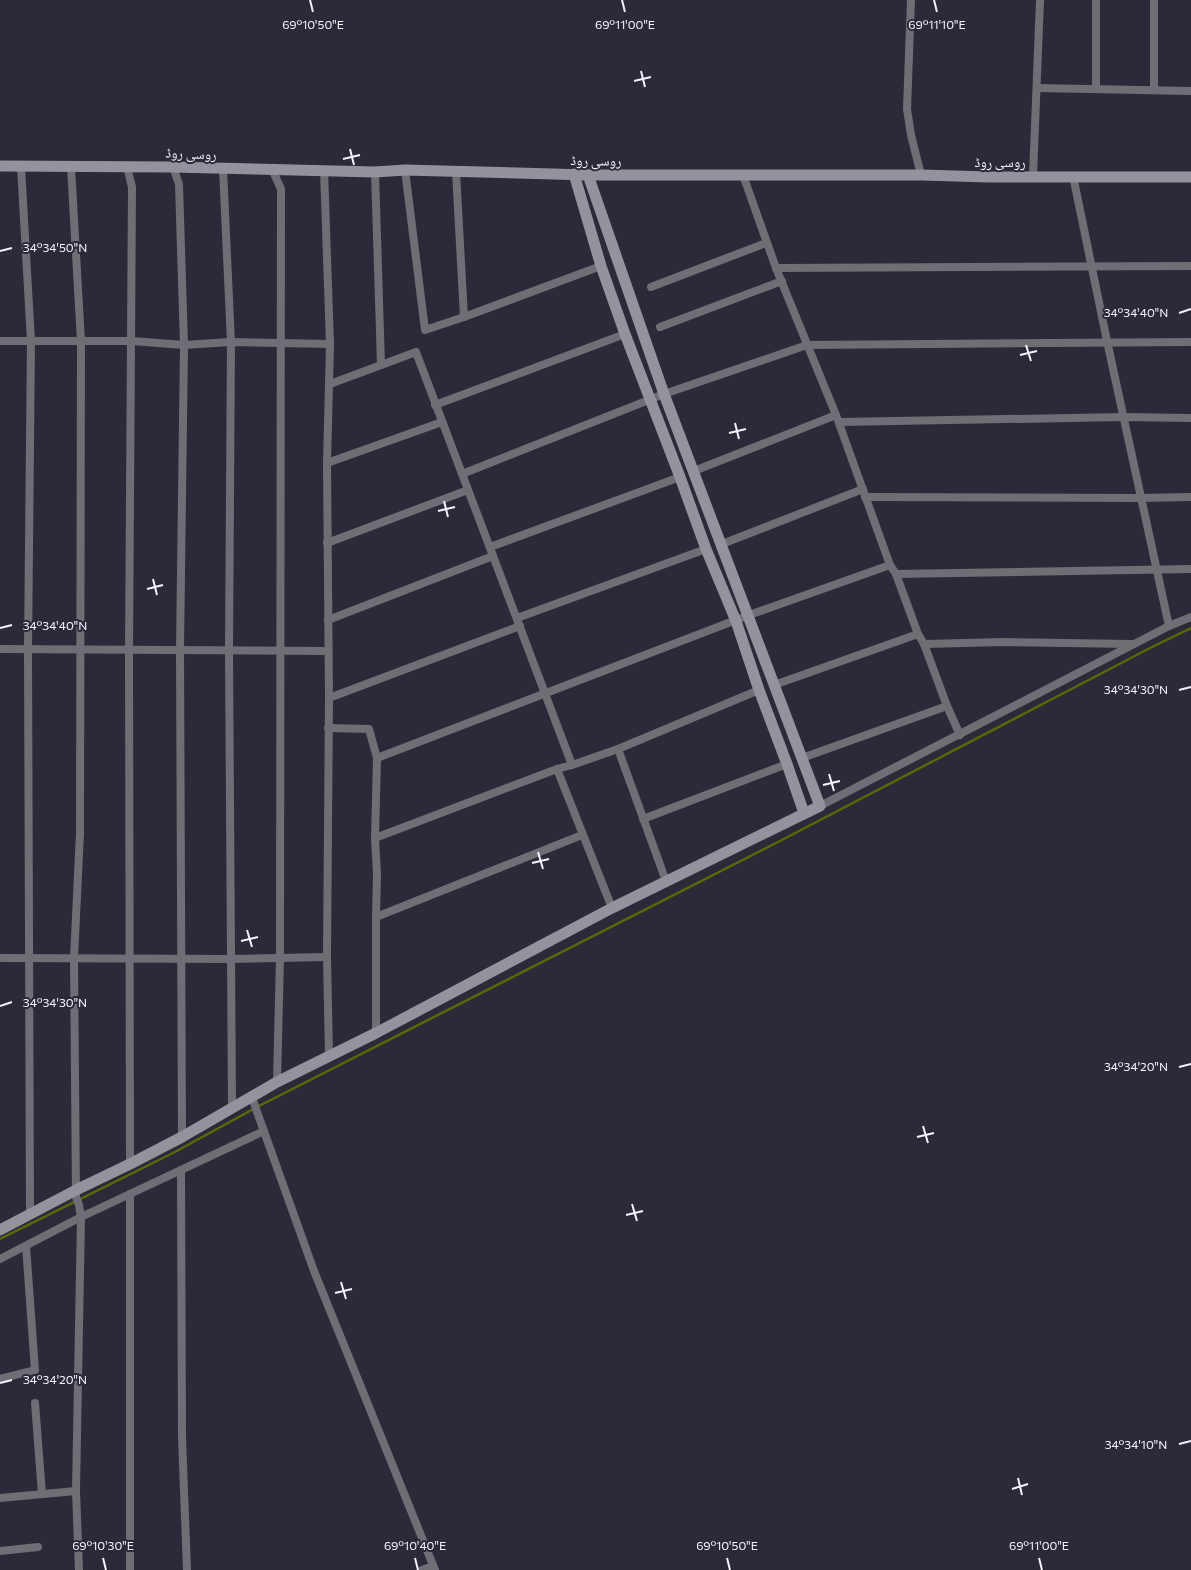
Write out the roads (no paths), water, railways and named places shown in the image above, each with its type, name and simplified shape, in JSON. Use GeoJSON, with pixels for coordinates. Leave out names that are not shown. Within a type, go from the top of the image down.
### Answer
{"type":"FeatureCollection","features":[{"type":"Feature","properties":{"kind":"street"},"geometry":{"type":"LineString","coordinates":[[911,0],[907,109],[910,135],[921,175]]}},
{"type":"Feature","properties":{"kind":"street"},"geometry":{"type":"LineString","coordinates":[[1033,176],[1040,0]]}},
{"type":"Feature","properties":{"kind":"street"},"geometry":{"type":"LineString","coordinates":[[1096,0],[1096,89]]}},
{"type":"Feature","properties":{"kind":"street"},"geometry":{"type":"LineString","coordinates":[[1154,0],[1154,90]]}},
{"type":"Feature","properties":{"kind":"street"},"geometry":{"type":"LineString","coordinates":[[1036,88],[1191,91]]}},
{"type":"Feature","properties":{"kind":"street","name":"روسی روڈ"},"geometry":{"type":"LineString","coordinates":[[0,166],[173,167],[376,172],[405,170],[588,175],[1191,177]]}},
{"type":"Feature","properties":{"kind":"street"},"geometry":{"type":"LineString","coordinates":[[22,167],[31,340],[28,650],[30,1213]]}},
{"type":"Feature","properties":{"kind":"street"},"geometry":{"type":"LineString","coordinates":[[71,167],[81,341],[80,833],[74,958],[77,1197],[81,1217],[76,1491],[79,1570]]}},
{"type":"Feature","properties":{"kind":"street"},"geometry":{"type":"LineString","coordinates":[[127,167],[132,187],[129,650],[130,1164]]}},
{"type":"Feature","properties":{"kind":"street"},"geometry":{"type":"LineString","coordinates":[[173,167],[179,184],[184,345],[180,650],[182,1137]]}},
{"type":"Feature","properties":{"kind":"street"},"geometry":{"type":"LineString","coordinates":[[223,169],[231,342],[229,651],[232,1107]]}},
{"type":"Feature","properties":{"kind":"street"},"geometry":{"type":"LineString","coordinates":[[272,169],[281,190],[280,958],[276,1082]]}},
{"type":"Feature","properties":{"kind":"street"},"geometry":{"type":"LineString","coordinates":[[324,170],[330,344],[327,463],[329,698],[326,957],[329,1056]]}},
{"type":"Feature","properties":{"kind":"street"},"geometry":{"type":"LineString","coordinates":[[405,170],[425,330],[601,266]]}},
{"type":"Feature","properties":{"kind":"street"},"geometry":{"type":"LineString","coordinates":[[376,172],[381,365]]}},
{"type":"Feature","properties":{"kind":"street"},"geometry":{"type":"LineString","coordinates":[[456,172],[464,317]]}},
{"type":"Feature","properties":{"kind":"street"},"geometry":{"type":"LineString","coordinates":[[574,174],[601,266],[625,334],[706,550],[736,621],[804,813]]}},
{"type":"Feature","properties":{"kind":"street"},"geometry":{"type":"LineString","coordinates":[[588,175],[664,394],[820,806]]}},
{"type":"Feature","properties":{"kind":"street"},"geometry":{"type":"LineString","coordinates":[[743,175],[766,243],[837,419],[890,564],[896,574],[918,634],[924,644],[947,706],[960,734]]}},
{"type":"Feature","properties":{"kind":"street"},"geometry":{"type":"LineString","coordinates":[[1073,176],[1140,498],[1169,626]]}},
{"type":"Feature","properties":{"kind":"street"},"geometry":{"type":"LineString","coordinates":[[651,286],[766,243]]}},
{"type":"Feature","properties":{"kind":"street"},"geometry":{"type":"LineString","coordinates":[[776,268],[1191,266]]}},
{"type":"Feature","properties":{"kind":"street"},"geometry":{"type":"LineString","coordinates":[[660,327],[782,281]]}},
{"type":"Feature","properties":{"kind":"street"},"geometry":{"type":"LineString","coordinates":[[435,405],[625,334]]}},
{"type":"Feature","properties":{"kind":"street"},"geometry":{"type":"LineString","coordinates":[[0,341],[132,341],[184,345],[231,342],[330,344]]}},
{"type":"Feature","properties":{"kind":"street"},"geometry":{"type":"LineString","coordinates":[[462,474],[664,394],[807,345],[1191,342]]}},
{"type":"Feature","properties":{"kind":"street"},"geometry":{"type":"LineString","coordinates":[[330,384],[416,352],[572,765]]}},
{"type":"Feature","properties":{"kind":"street"},"geometry":{"type":"LineString","coordinates":[[694,471],[837,419],[1191,418]]}},
{"type":"Feature","properties":{"kind":"street"},"geometry":{"type":"LineString","coordinates":[[327,463],[442,422]]}},
{"type":"Feature","properties":{"kind":"street"},"geometry":{"type":"LineString","coordinates":[[490,547],[680,478]]}},
{"type":"Feature","properties":{"kind":"street"},"geometry":{"type":"LineString","coordinates":[[328,543],[468,490]]}},
{"type":"Feature","properties":{"kind":"street"},"geometry":{"type":"LineString","coordinates":[[722,544],[864,493],[1140,498],[1191,497]]}},
{"type":"Feature","properties":{"kind":"street"},"geometry":{"type":"LineString","coordinates":[[329,698],[518,622],[706,550]]}},
{"type":"Feature","properties":{"kind":"street"},"geometry":{"type":"LineString","coordinates":[[328,620],[493,556]]}},
{"type":"Feature","properties":{"kind":"street"},"geometry":{"type":"LineString","coordinates":[[377,758],[749,615],[890,564]]}},
{"type":"Feature","properties":{"kind":"street"},"geometry":{"type":"LineString","coordinates":[[896,574],[1191,569]]}},
{"type":"Feature","properties":{"kind":"street"},"geometry":{"type":"LineString","coordinates":[[0,1230],[30,1213],[77,1197],[130,1164],[182,1137],[232,1107],[251,1100],[276,1082],[376,1033],[612,908],[820,806],[1169,626],[1191,617]]}},
{"type":"Feature","properties":{"kind":"street"},"geometry":{"type":"LineString","coordinates":[[774,685],[918,634]]}},
{"type":"Feature","properties":{"kind":"street"},"geometry":{"type":"LineString","coordinates":[[924,644],[1003,642],[1135,644]]}},
{"type":"Feature","properties":{"kind":"street"},"geometry":{"type":"LineString","coordinates":[[0,649],[328,651]]}},
{"type":"Feature","properties":{"kind":"street"},"geometry":{"type":"LineString","coordinates":[[375,838],[557,769],[618,749],[759,690]]}},
{"type":"Feature","properties":{"kind":"street"},"geometry":{"type":"LineString","coordinates":[[802,758],[947,706]]}},
{"type":"Feature","properties":{"kind":"street"},"geometry":{"type":"LineString","coordinates":[[328,728],[369,729],[377,758],[375,838],[377,875],[376,1033]]}},
{"type":"Feature","properties":{"kind":"street"},"geometry":{"type":"LineString","coordinates":[[618,749],[666,882]]}},
{"type":"Feature","properties":{"kind":"street"},"geometry":{"type":"LineString","coordinates":[[643,819],[787,764]]}},
{"type":"Feature","properties":{"kind":"street"},"geometry":{"type":"LineString","coordinates":[[557,769],[612,908]]}},
{"type":"Feature","properties":{"kind":"street"},"geometry":{"type":"LineString","coordinates":[[376,918],[582,835]]}},
{"type":"Feature","properties":{"kind":"street"},"geometry":{"type":"LineString","coordinates":[[0,958],[230,959],[326,957]]}},
{"type":"Feature","properties":{"kind":"street"},"geometry":{"type":"LineString","coordinates":[[251,1100],[263,1128],[314,1271],[434,1568],[422,1570]]}},
{"type":"Feature","properties":{"kind":"street"},"geometry":{"type":"LineString","coordinates":[[0,1259],[263,1128]]}},
{"type":"Feature","properties":{"kind":"street"},"geometry":{"type":"LineString","coordinates":[[181,1170],[182,1437],[187,1570]]}},
{"type":"Feature","properties":{"kind":"street"},"geometry":{"type":"LineString","coordinates":[[130,1194],[130,1570]]}},
{"type":"Feature","properties":{"kind":"street"},"geometry":{"type":"LineString","coordinates":[[0,1379],[35,1370],[26,1246]]}},
{"type":"Feature","properties":{"kind":"street"},"geometry":{"type":"LineString","coordinates":[[35,1403],[42,1494]]}},
{"type":"Feature","properties":{"kind":"street"},"geometry":{"type":"LineString","coordinates":[[0,1498],[76,1491]]}},
{"type":"Feature","properties":{"kind":"street"},"geometry":{"type":"LineString","coordinates":[[0,1551],[38,1547]]}},
{"type":"Feature","properties":{"kind":"waterway"},"geometry":{"type":"LineString","coordinates":[[0,1239],[173,1153],[259,1106],[778,842],[1191,628]]}}]}
